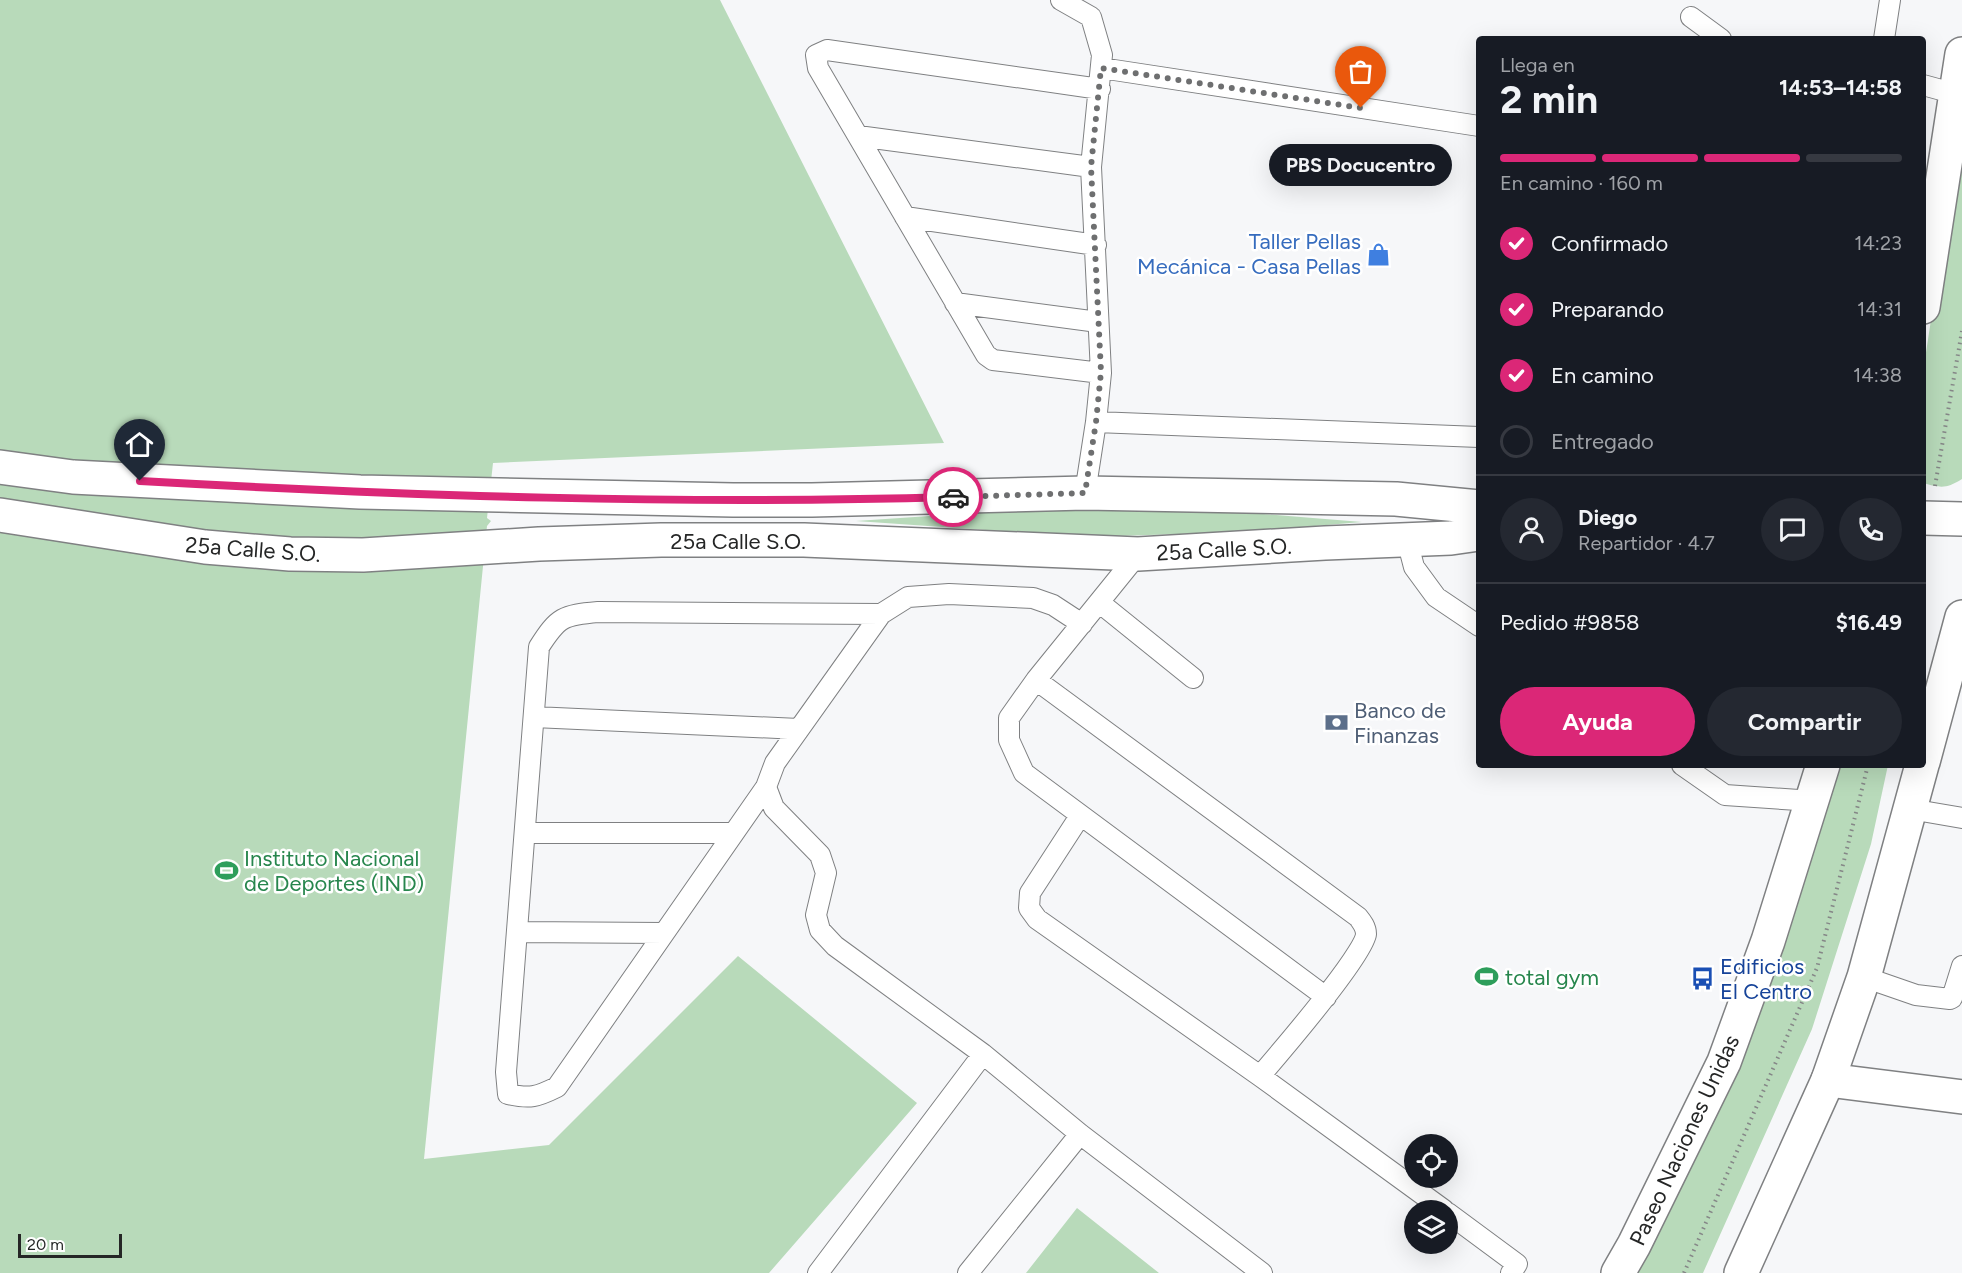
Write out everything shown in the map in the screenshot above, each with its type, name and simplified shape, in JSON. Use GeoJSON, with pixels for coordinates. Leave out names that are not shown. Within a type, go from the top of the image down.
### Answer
{"type":"FeatureCollection","features":[{"type":"Feature","properties":{"kind":"street"},"geometry":{"type":"LineString","coordinates":[[1926,268],[1931,203],[1956,94],[1962,54]]}},
{"type":"Feature","properties":{"kind":"street","name":"25a Calle S.O."},"geometry":{"type":"LineString","coordinates":[[0,467],[74,477],[360,492],[618,499],[812,500],[1085,493],[1396,499],[1476,507]]}},
{"type":"Feature","properties":{"kind":"street"},"geometry":{"type":"LineString","coordinates":[[67,526],[74,477]]}},
{"type":"Feature","properties":{"kind":"street","name":"25a Calle S.O."},"geometry":{"type":"LineString","coordinates":[[0,515],[205,547],[290,555],[363,555],[539,544],[661,540],[804,540],[1138,555],[1452,538],[1476,534]]}},
{"type":"Feature","properties":{"kind":"street"},"geometry":{"type":"LineString","coordinates":[[1926,518],[1962,519]]}},
{"type":"Feature","properties":{"kind":"street"},"geometry":{"type":"LineString","coordinates":[[1926,753],[1962,616]]}},
{"type":"Feature","properties":{"kind":"street","name":"Paseo Naciones Unidas"},"geometry":{"type":"LineString","coordinates":[[1617,1273],[1635,1245],[1724,1062],[1768,941],[1822,768]]}},
{"type":"Feature","properties":{"kind":"street"},"geometry":{"type":"LineString","coordinates":[[1741,1273],[1828,1080],[1863,977],[1922,768]]}},
{"type":"Feature","properties":{"kind":"street"},"geometry":{"type":"LineString","coordinates":[[1828,1080],[1962,1097]]}},
{"type":"Feature","properties":{"kind":"lane"},"geometry":{"type":"LineString","coordinates":[[1061,0],[1090,17],[1102,55],[1091,167],[1101,372],[1085,493]]}},
{"type":"Feature","properties":{"kind":"lane"},"geometry":{"type":"LineString","coordinates":[[1884,36],[1890,0]]}},
{"type":"Feature","properties":{"kind":"lane"},"geometry":{"type":"LineString","coordinates":[[1691,16],[1717,36]]}},
{"type":"Feature","properties":{"kind":"lane"},"geometry":{"type":"LineString","coordinates":[[1100,89],[827,50],[816,55],[818,68],[986,355],[993,360],[1101,372]]}},
{"type":"Feature","properties":{"kind":"lane"},"geometry":{"type":"LineString","coordinates":[[1101,68],[1476,126]]}},
{"type":"Feature","properties":{"kind":"lane"},"geometry":{"type":"LineString","coordinates":[[1926,86],[1956,94]]}},
{"type":"Feature","properties":{"kind":"lane"},"geometry":{"type":"LineString","coordinates":[[858,136],[1091,167]]}},
{"type":"Feature","properties":{"kind":"lane"},"geometry":{"type":"LineString","coordinates":[[905,217],[1096,245]]}},
{"type":"Feature","properties":{"kind":"lane"},"geometry":{"type":"LineString","coordinates":[[955,303],[1098,322]]}},
{"type":"Feature","properties":{"kind":"lane"},"geometry":{"type":"LineString","coordinates":[[1096,422],[1476,437]]}},
{"type":"Feature","properties":{"kind":"lane"},"geometry":{"type":"LineString","coordinates":[[1407,540],[1414,567],[1436,597],[1476,624]]}},
{"type":"Feature","properties":{"kind":"lane"},"geometry":{"type":"LineString","coordinates":[[1138,555],[1036,680],[1009,718],[1009,740],[1024,773],[1326,997]]}},
{"type":"Feature","properties":{"kind":"lane"},"geometry":{"type":"LineString","coordinates":[[881,614],[598,612],[572,614],[553,626],[539,648],[506,1072],[508,1094],[525,1098],[539,1096],[557,1087],[766,787],[775,763],[881,614],[908,597],[949,594],[1001,596],[1033,598],[1053,605],[1082,624]]}},
{"type":"Feature","properties":{"kind":"lane"},"geometry":{"type":"LineString","coordinates":[[1100,603],[1193,678]]}},
{"type":"Feature","properties":{"kind":"lane"},"geometry":{"type":"LineString","coordinates":[[1036,680],[1358,917],[1364,925],[1366,934],[1363,944],[1326,997],[1260,1076]]}},
{"type":"Feature","properties":{"kind":"lane"},"geometry":{"type":"LineString","coordinates":[[534,717],[799,729]]}},
{"type":"Feature","properties":{"kind":"lane"},"geometry":{"type":"LineString","coordinates":[[1686,768],[1725,795],[1813,801]]}},
{"type":"Feature","properties":{"kind":"lane"},"geometry":{"type":"LineString","coordinates":[[766,787],[774,808],[820,855],[826,873],[816,915],[820,930],[835,946],[983,1054],[1080,1134],[1262,1273]]}},
{"type":"Feature","properties":{"kind":"lane"},"geometry":{"type":"LineString","coordinates":[[1910,809],[1962,818]]}},
{"type":"Feature","properties":{"kind":"lane"},"geometry":{"type":"LineString","coordinates":[[1080,816],[1030,893],[1029,908],[1037,919],[1260,1076],[1430,1200]]}},
{"type":"Feature","properties":{"kind":"lane"},"geometry":{"type":"LineString","coordinates":[[526,833],[733,833]]}},
{"type":"Feature","properties":{"kind":"lane"},"geometry":{"type":"LineString","coordinates":[[517,932],[664,933]]}},
{"type":"Feature","properties":{"kind":"lane"},"geometry":{"type":"LineString","coordinates":[[1863,977],[1916,995],[1950,999],[1962,966]]}},
{"type":"Feature","properties":{"kind":"lane"},"geometry":{"type":"LineString","coordinates":[[818,1273],[983,1054]]}},
{"type":"Feature","properties":{"kind":"lane"},"geometry":{"type":"LineString","coordinates":[[968,1273],[1080,1134]]}},
{"type":"Feature","properties":{"kind":"lane"},"geometry":{"type":"LineString","coordinates":[[1458,1221],[1517,1264],[1511,1273]]}},
{"type":"Feature","properties":{"kind":"path"},"geometry":{"type":"LineString","coordinates":[[1935,487],[1962,332]]}},
{"type":"Feature","properties":{"kind":"path"},"geometry":{"type":"LineString","coordinates":[[1684,1273],[1818,968],[1867,768]]}},
{"type":"Feature","properties":{"kind":"green space","name":"Instituto Nacional de Deportes (IND)"},"geometry":{"type":"Polygon","coordinates":[[[0,0],[720,0],[944,443],[493,463],[487,518],[491,521],[487,526],[424,1159],[549,1145],[738,956],[917,1103],[769,1273],[0,1273],[0,0]]]}},
{"type":"Feature","properties":{"kind":"green space"},"geometry":{"type":"Polygon","coordinates":[[[1962,118],[1962,479],[1947,486],[1939,487],[1926,484],[1926,352],[1962,118]]]}},
{"type":"Feature","properties":{"kind":"green space"},"geometry":{"type":"Polygon","coordinates":[[[1079,509],[1239,512],[1362,522],[1245,532],[1084,537],[856,521],[1003,511],[1079,509]]]}},
{"type":"Feature","properties":{"kind":"green space"},"geometry":{"type":"Polygon","coordinates":[[[1835,768],[1887,768],[1871,844],[1812,1029],[1703,1273],[1638,1273],[1658,1232],[1835,768]]]}},
{"type":"Feature","properties":{"kind":"green space"},"geometry":{"type":"Polygon","coordinates":[[[1077,1208],[1159,1273],[1026,1273],[1077,1208]]]}},
{"type":"Feature","properties":{"kind":"way so far"},"geometry":{"type":"LineString","coordinates":[[953,497],[1085,493],[1101,372],[1091,167],[1101,68],[1361,108]]}},
{"type":"Feature","properties":{"kind":"place","name":"PBS Docucentro"},"geometry":{"type":"Point","coordinates":[1361,108]}},
{"type":"Feature","properties":{"kind":"place","name":"Taller Pellas Mecánica - Casa Pellas"},"geometry":{"type":"Point","coordinates":[1379,254]}},
{"type":"Feature","properties":{"kind":"place","name":"Banco de Finanzas"},"geometry":{"type":"Point","coordinates":[1336,723]}},
{"type":"Feature","properties":{"kind":"place","name":"Instituto Nacional de Deportes (IND)"},"geometry":{"type":"Point","coordinates":[226,871]}},
{"type":"Feature","properties":{"kind":"place","name":"total gym"},"geometry":{"type":"Point","coordinates":[1487,977]}},
{"type":"Feature","properties":{"kind":"place","name":"Edificios El Centro"},"geometry":{"type":"Point","coordinates":[1702,979]}},
{"type":"Feature","properties":{"kind":"route"},"geometry":{"type":"LineString","coordinates":[[140,481],[250,488],[584,498],[812,500],[953,497]]}}]}
